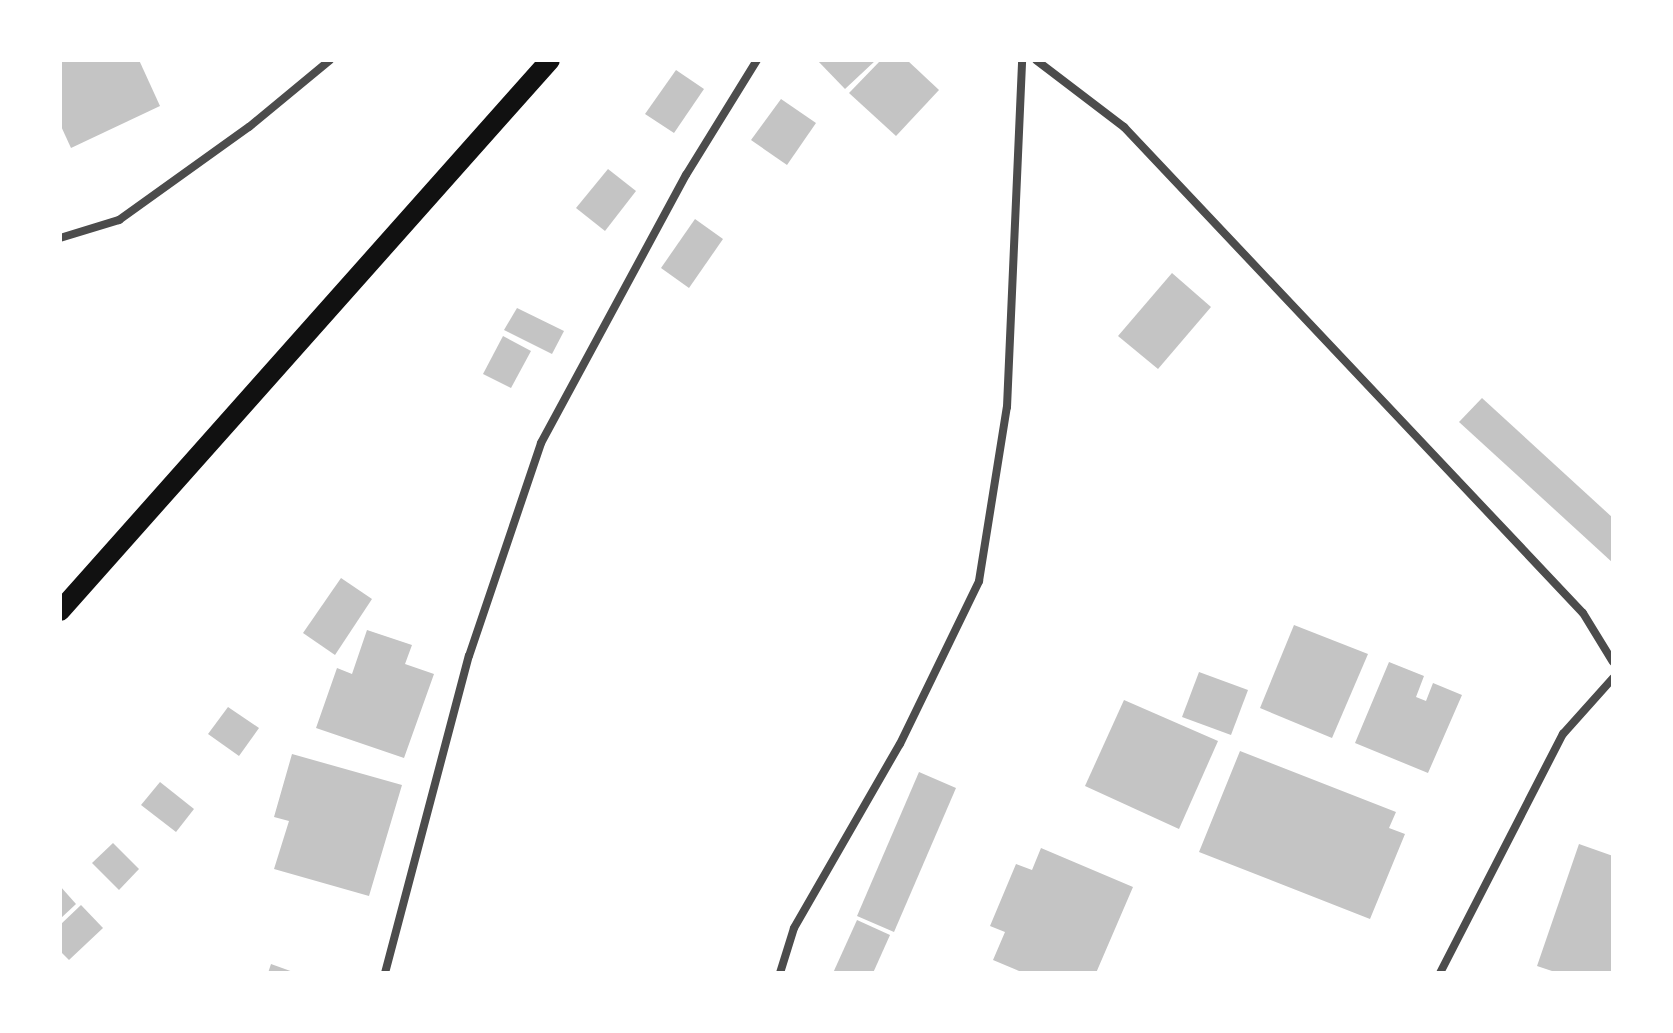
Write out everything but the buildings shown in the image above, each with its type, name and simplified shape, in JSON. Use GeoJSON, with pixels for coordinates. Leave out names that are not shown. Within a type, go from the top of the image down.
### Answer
{"type":"FeatureCollection","features":[{"type":"Feature","properties":{"kind":"main road"},"geometry":{"type":"LineString","coordinates":[[60,611],[550,60]]}},
{"type":"Feature","properties":{"kind":"street"},"geometry":{"type":"LineString","coordinates":[[60,238],[119,220],[249,127],[330,60]]}},
{"type":"Feature","properties":{"kind":"street"},"geometry":{"type":"LineString","coordinates":[[385,973],[469,656],[541,443],[686,175],[757,60]]}},
{"type":"Feature","properties":{"kind":"street"},"geometry":{"type":"LineString","coordinates":[[780,973],[794,928],[900,744],[979,581],[1007,407],[1022,60]]}},
{"type":"Feature","properties":{"kind":"street"},"geometry":{"type":"LineString","coordinates":[[1036,60],[1124,127],[1583,613],[1613,662]]}},
{"type":"Feature","properties":{"kind":"street"},"geometry":{"type":"LineString","coordinates":[[1440,973],[1563,734],[1613,678]]}}]}
